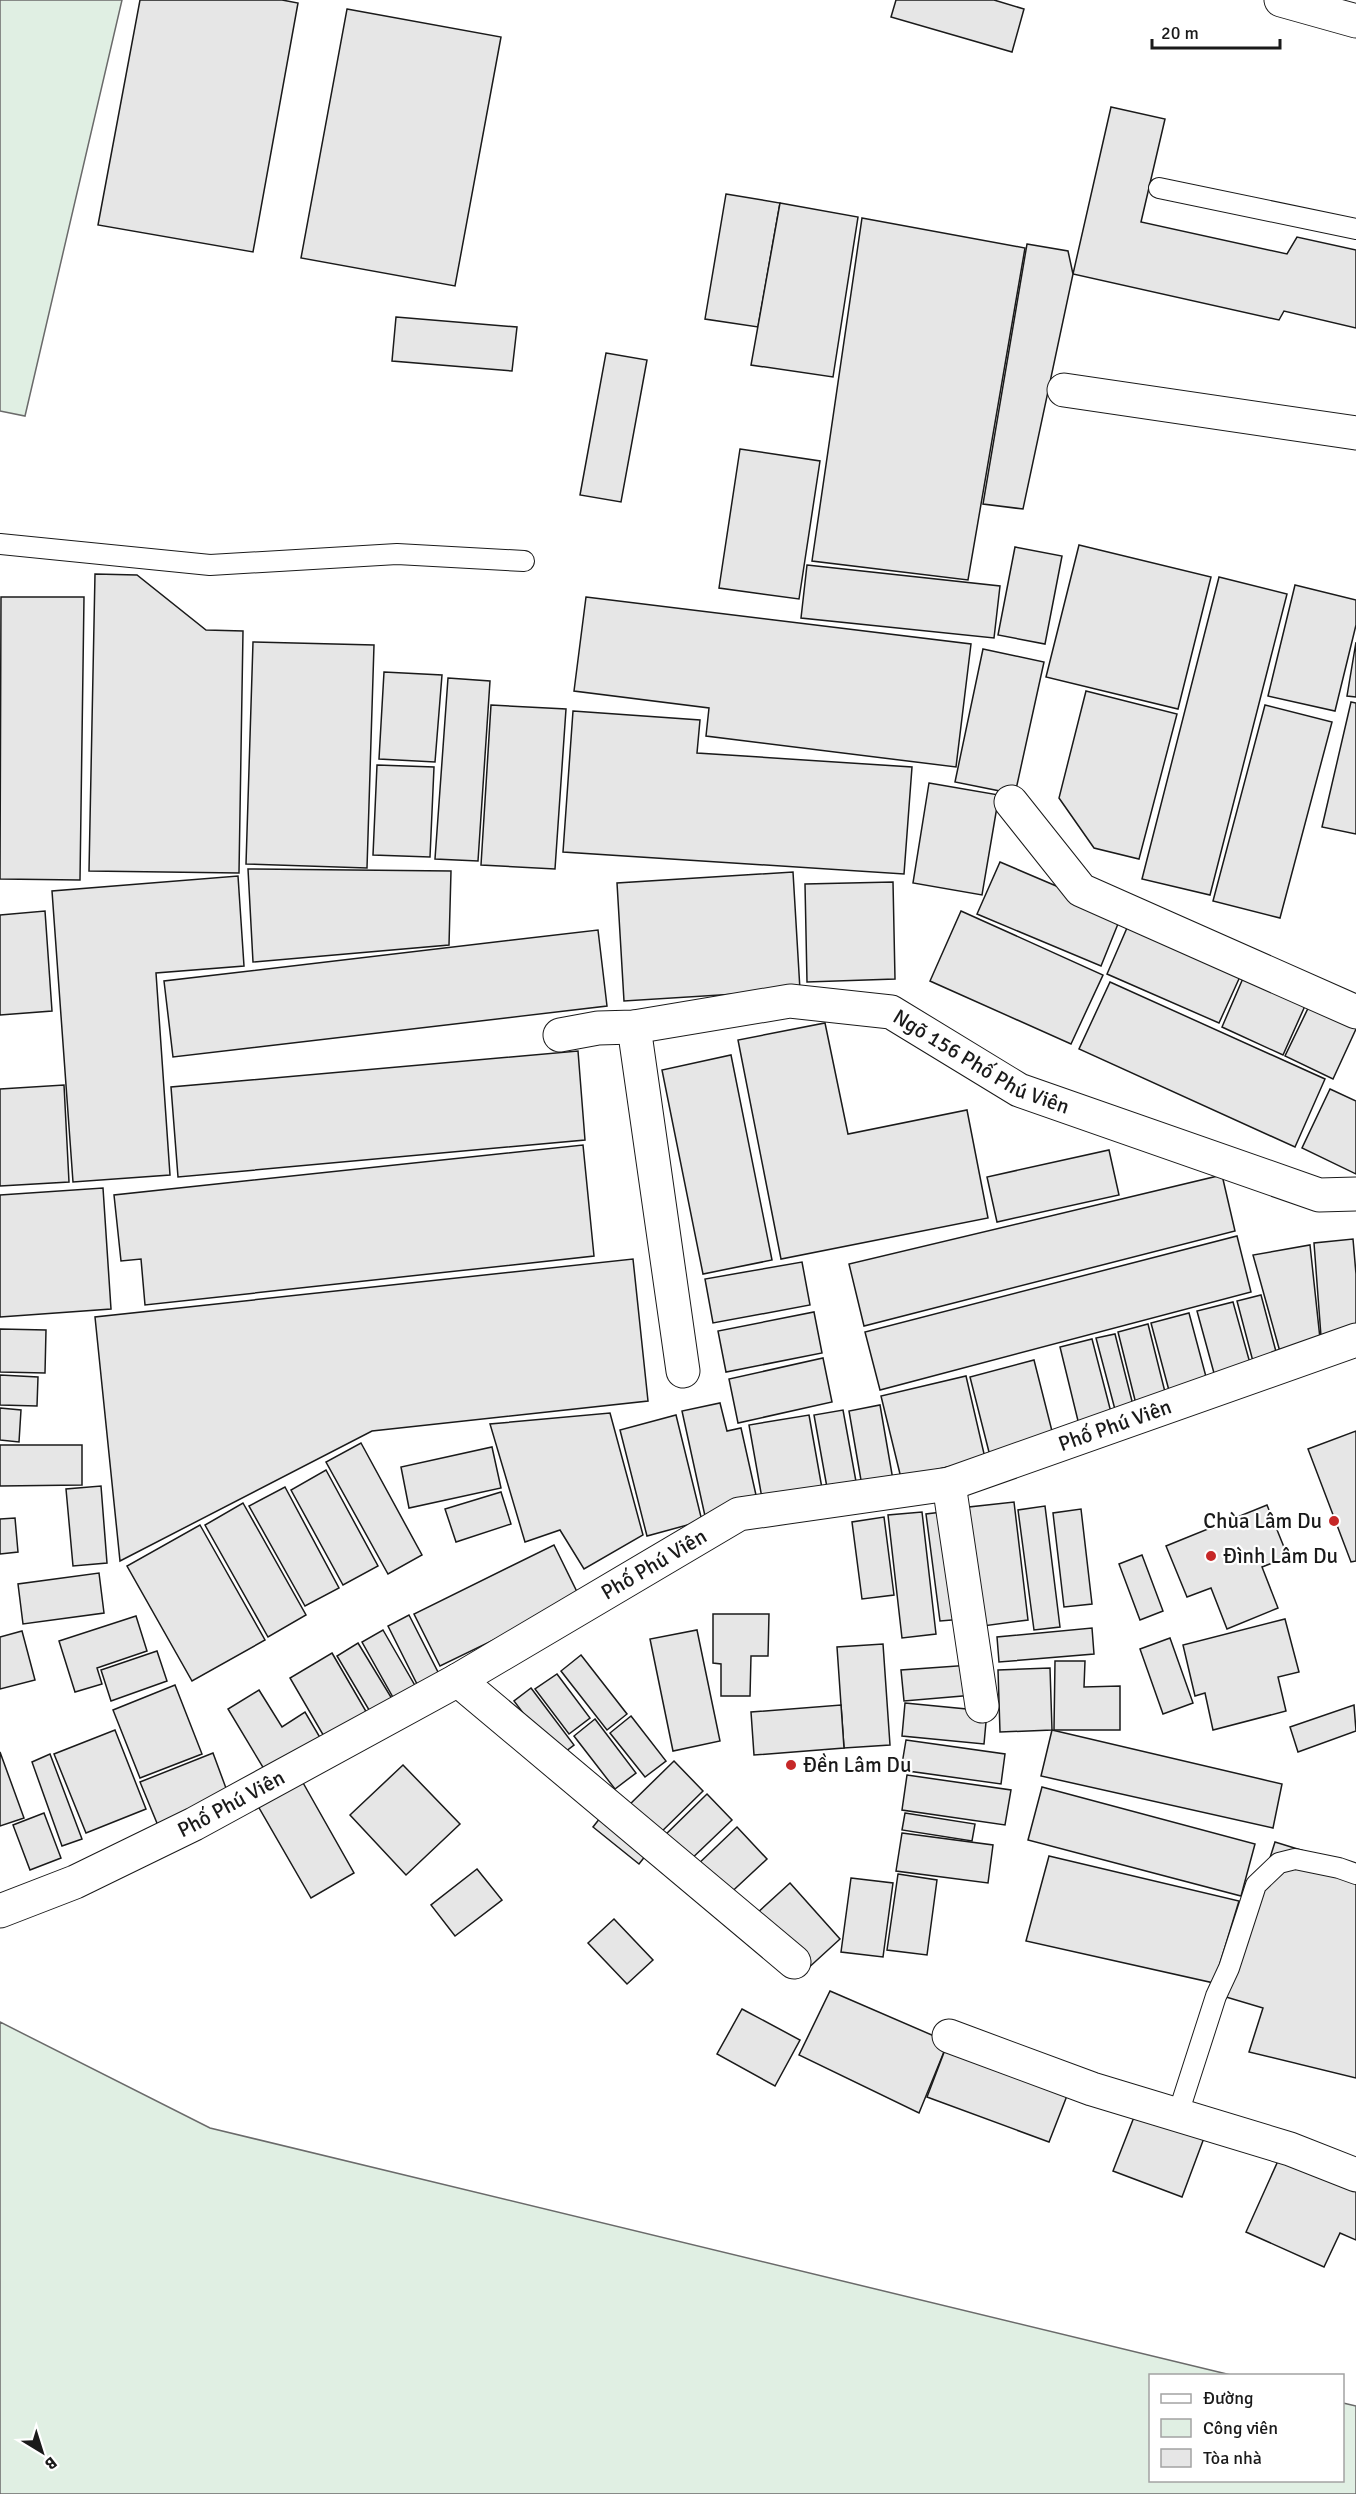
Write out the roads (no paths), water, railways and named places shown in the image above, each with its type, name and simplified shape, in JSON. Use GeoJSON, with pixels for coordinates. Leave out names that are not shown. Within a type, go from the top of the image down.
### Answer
{"type":"FeatureCollection","features":[{"type":"Feature","properties":{"kind":"street"},"geometry":{"type":"LineString","coordinates":[[1281,0],[1356,21]]}},
{"type":"Feature","properties":{"kind":"street"},"geometry":{"type":"LineString","coordinates":[[1064,390],[1356,433]]}},
{"type":"Feature","properties":{"kind":"street"},"geometry":{"type":"LineString","coordinates":[[1011,802],[1081,891],[1356,1012]]}},
{"type":"Feature","properties":{"kind":"street","name":"Ngõ 156 Phố Phú Viên"},"geometry":{"type":"LineString","coordinates":[[560,1035],[598,1028],[634,1027],[790,1001],[891,1012],[1019,1090],[1319,1195],[1356,1194]]}},
{"type":"Feature","properties":{"kind":"street"},"geometry":{"type":"LineString","coordinates":[[634,1027],[683,1371]]}},
{"type":"Feature","properties":{"kind":"street","name":"Phố Phú Viên"},"geometry":{"type":"LineString","coordinates":[[0,1911],[75,1882],[194,1824],[458,1680],[739,1514],[949,1484],[1356,1340]]}},
{"type":"Feature","properties":{"kind":"street"},"geometry":{"type":"LineString","coordinates":[[949,1484],[982,1706]]}},
{"type":"Feature","properties":{"kind":"street"},"geometry":{"type":"LineString","coordinates":[[458,1680],[794,1962]]}},
{"type":"Feature","properties":{"kind":"street"},"geometry":{"type":"LineString","coordinates":[[949,2036],[1092,2089],[1290,2149],[1356,2175]]}},
{"type":"Feature","properties":{"kind":"lane"},"geometry":{"type":"LineString","coordinates":[[1159,188],[1356,229]]}},
{"type":"Feature","properties":{"kind":"lane"},"geometry":{"type":"LineString","coordinates":[[0,544],[210,565],[398,554],[524,561]]}},
{"type":"Feature","properties":{"kind":"lane"},"geometry":{"type":"LineString","coordinates":[[1178,2114],[1216,1996],[1256,1885],[1279,1863],[1295,1859],[1356,1874]]}},
{"type":"Feature","properties":{"kind":"place","name":"Chùa Lâm Du"},"geometry":{"type":"Point","coordinates":[1334,1521]}},
{"type":"Feature","properties":{"kind":"place","name":"Đình Lâm Du"},"geometry":{"type":"Point","coordinates":[1211,1556]}},
{"type":"Feature","properties":{"kind":"place","name":"Đền Lâm Du"},"geometry":{"type":"Point","coordinates":[791,1765]}}]}
